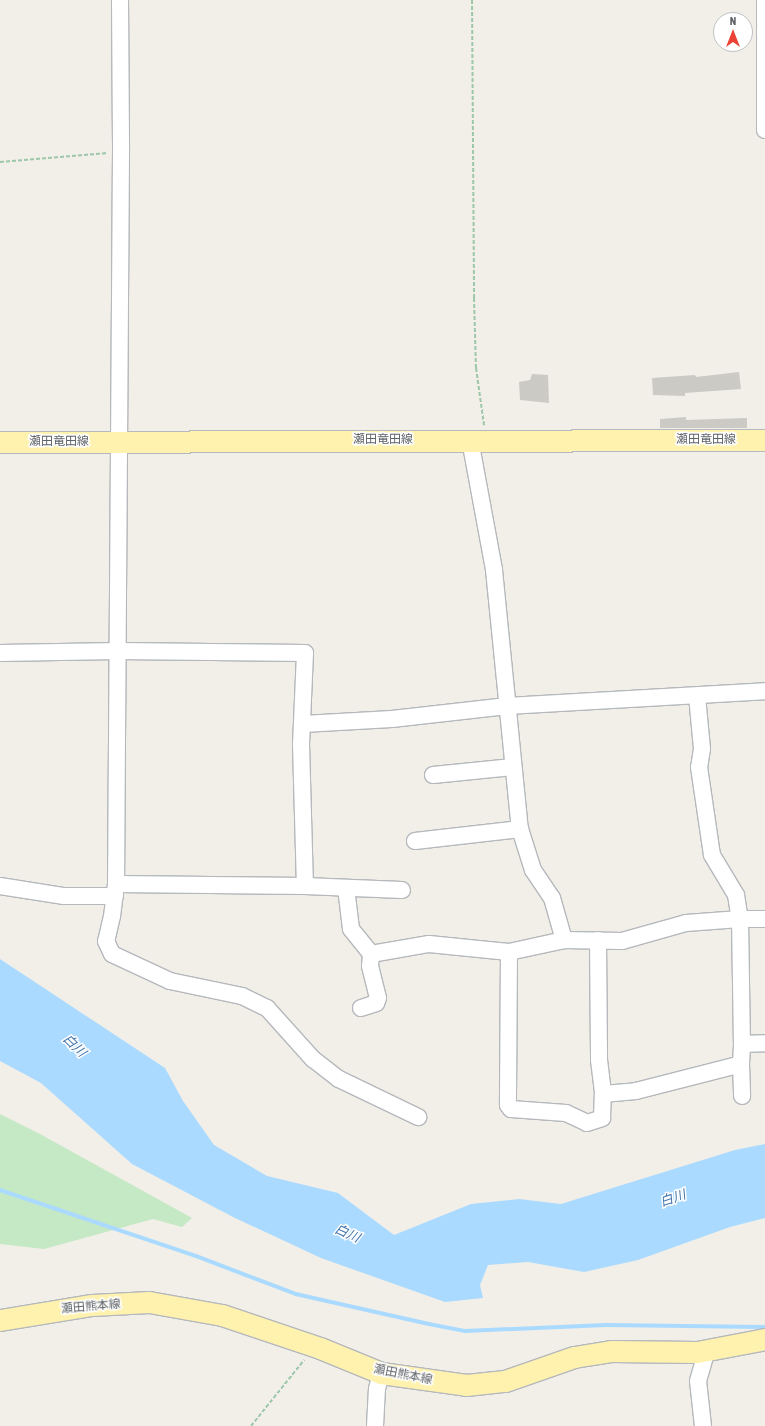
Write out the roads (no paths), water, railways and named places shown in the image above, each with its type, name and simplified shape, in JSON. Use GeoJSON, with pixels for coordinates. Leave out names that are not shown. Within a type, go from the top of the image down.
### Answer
{"type":"FeatureCollection","features":[{"type":"Feature","properties":{"kind":"main road","name":"瀬田竜田線"},"geometry":{"type":"LineString","coordinates":[[0,442],[765,440]]}},
{"type":"Feature","properties":{"kind":"main road","name":"瀬田熊本線"},"geometry":{"type":"LineString","coordinates":[[0,1320],[92,1306],[150,1302],[222,1315],[314,1346],[381,1373],[466,1385],[504,1381],[574,1357],[611,1351],[707,1350],[765,1339]]}},
{"type":"Feature","properties":{"kind":"street"},"geometry":{"type":"LineString","coordinates":[[120,0],[121,152],[115,890],[106,941],[112,954],[170,981],[242,996],[267,1008],[313,1059],[339,1079],[418,1117]]}},
{"type":"Feature","properties":{"kind":"street"},"geometry":{"type":"LineString","coordinates":[[765,0],[765,130]]}},
{"type":"Feature","properties":{"kind":"street"},"geometry":{"type":"LineString","coordinates":[[478,440],[494,570],[520,829],[533,870],[552,898],[564,940]]}},
{"type":"Feature","properties":{"kind":"street"},"geometry":{"type":"LineString","coordinates":[[0,653],[118,651],[304,653],[303,724],[301,744],[305,886]]}},
{"type":"Feature","properties":{"kind":"street"},"geometry":{"type":"LineString","coordinates":[[303,724],[392,719],[507,706],[765,691]]}},
{"type":"Feature","properties":{"kind":"street"},"geometry":{"type":"LineString","coordinates":[[697,696],[702,749],[699,766],[712,855],[736,895],[740,918],[742,1096]]}},
{"type":"Feature","properties":{"kind":"street"},"geometry":{"type":"LineString","coordinates":[[433,775],[513,767]]}},
{"type":"Feature","properties":{"kind":"street"},"geometry":{"type":"LineString","coordinates":[[415,841],[520,829]]}},
{"type":"Feature","properties":{"kind":"street"},"geometry":{"type":"LineString","coordinates":[[0,886],[64,896],[115,890],[305,886],[402,890]]}},
{"type":"Feature","properties":{"kind":"street"},"geometry":{"type":"LineString","coordinates":[[346,888],[351,929],[371,954],[370,966],[378,998],[376,1003],[361,1008]]}},
{"type":"Feature","properties":{"kind":"street"},"geometry":{"type":"LineString","coordinates":[[371,954],[429,944],[509,952],[564,940],[622,941],[686,923],[740,918],[765,919]]}},
{"type":"Feature","properties":{"kind":"street"},"geometry":{"type":"LineString","coordinates":[[509,952],[508,1106],[511,1109],[566,1113],[587,1123],[602,1118],[603,1094],[599,1060],[598,940]]}},
{"type":"Feature","properties":{"kind":"street"},"geometry":{"type":"LineString","coordinates":[[742,1044],[765,1043]]}},
{"type":"Feature","properties":{"kind":"street"},"geometry":{"type":"LineString","coordinates":[[603,1094],[636,1091],[741,1064]]}},
{"type":"Feature","properties":{"kind":"street"},"geometry":{"type":"LineString","coordinates":[[703,1426],[698,1381],[707,1350]]}},
{"type":"Feature","properties":{"kind":"street"},"geometry":{"type":"LineString","coordinates":[[375,1426],[377,1389],[381,1373]]}},
{"type":"Feature","properties":{"kind":"water","name":"白川"},"geometry":{"type":"Polygon","coordinates":[[[0,959],[165,1068],[183,1101],[214,1145],[267,1176],[338,1193],[394,1235],[471,1204],[519,1199],[561,1204],[735,1150],[765,1144],[765,1218],[730,1227],[638,1260],[584,1272],[528,1262],[488,1265],[480,1285],[483,1298],[445,1302],[321,1258],[235,1218],[132,1164],[41,1083],[0,1061],[0,959]]]}},
{"type":"Feature","properties":{"kind":"waterway"},"geometry":{"type":"LineString","coordinates":[[0,1190],[196,1256],[296,1294],[465,1331],[606,1325],[765,1327]]}}]}
